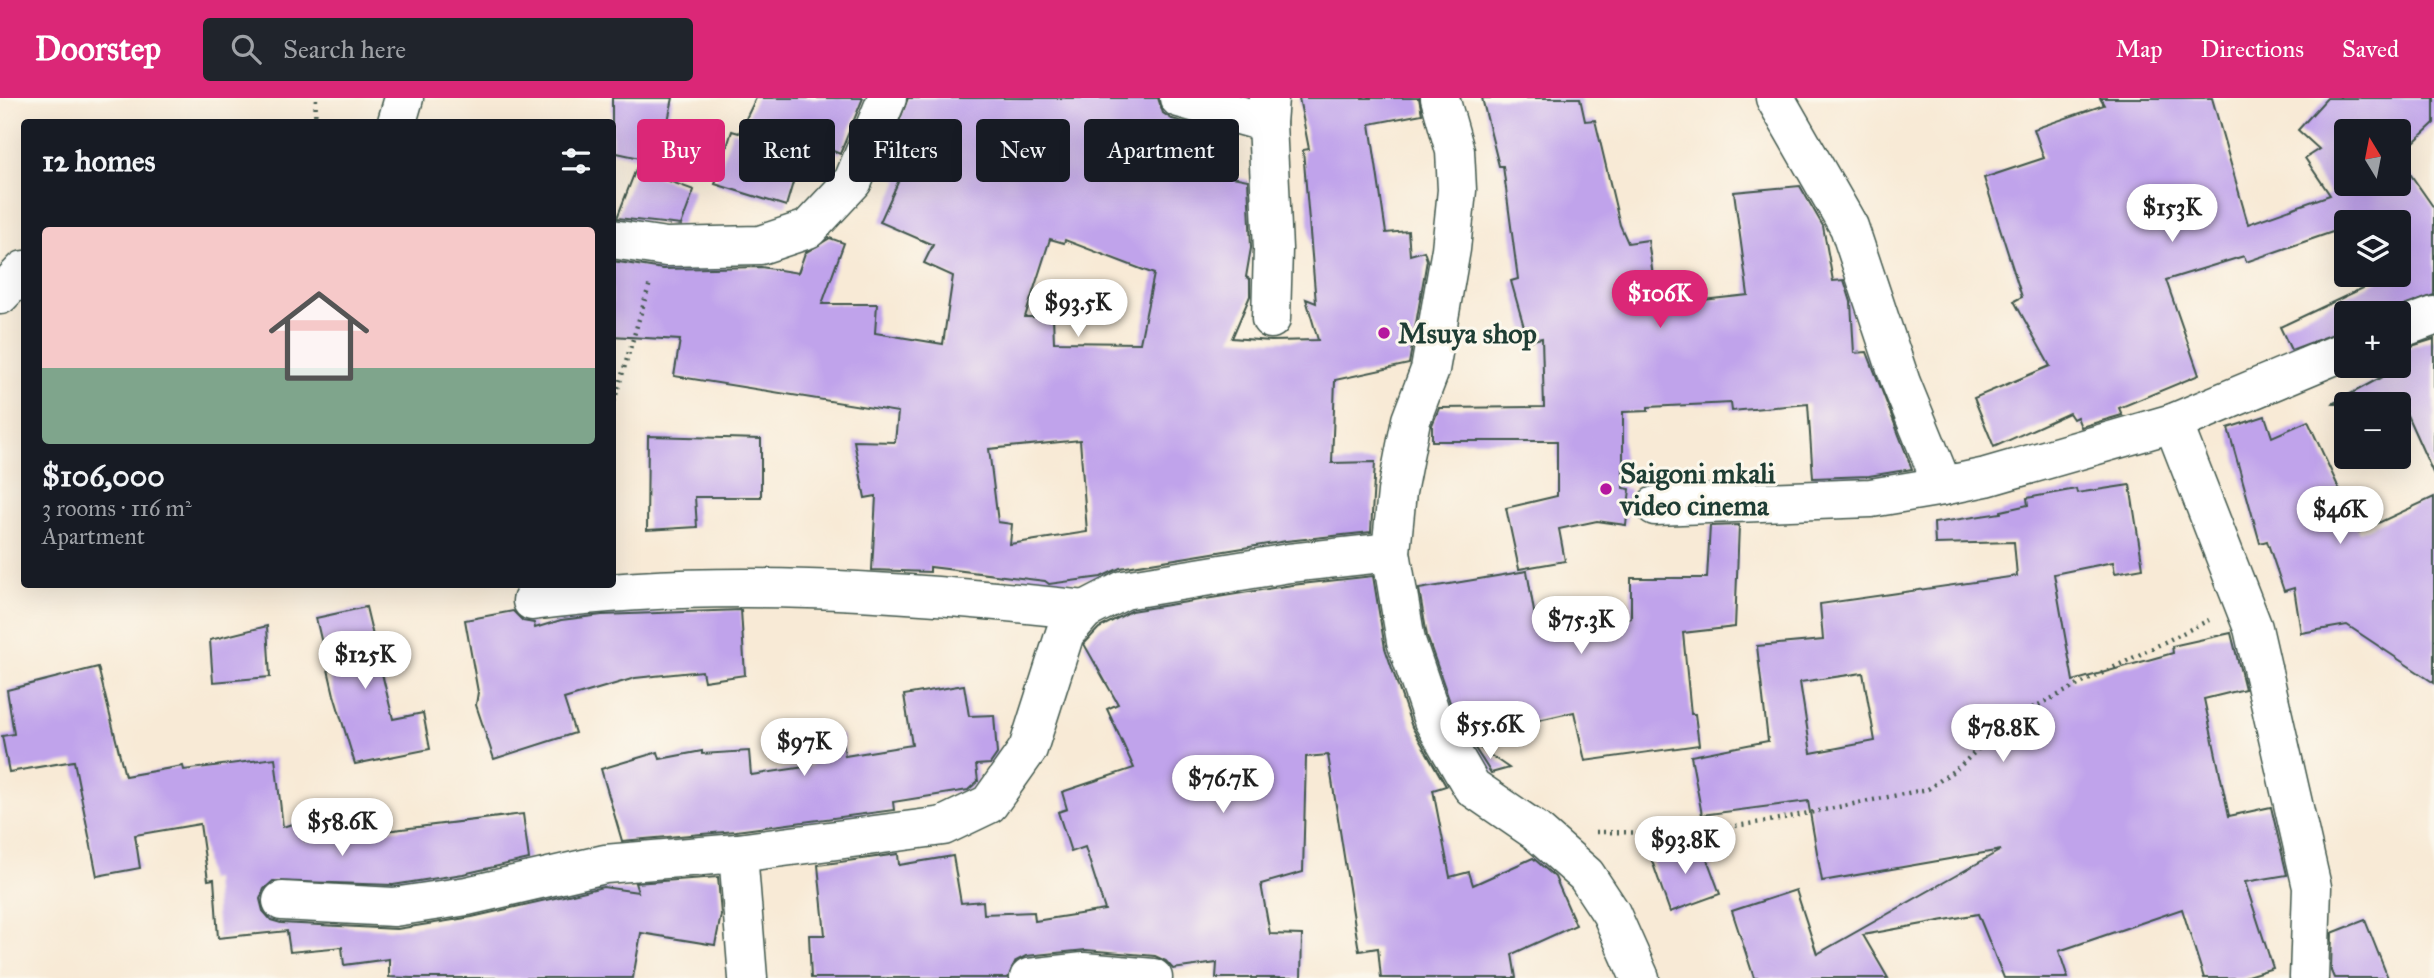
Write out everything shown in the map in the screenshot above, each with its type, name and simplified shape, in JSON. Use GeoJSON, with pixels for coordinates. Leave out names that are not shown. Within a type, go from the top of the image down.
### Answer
{"type":"FeatureCollection","features":[{"type":"Feature","properties":{"kind":"street"},"geometry":{"type":"LineString","coordinates":[[398,119],[404,98]]}},
{"type":"Feature","properties":{"kind":"street"},"geometry":{"type":"LineString","coordinates":[[616,240],[666,247],[760,244],[808,229],[853,181],[887,98]]}},
{"type":"Feature","properties":{"kind":"street"},"geometry":{"type":"LineString","coordinates":[[1179,98],[1268,110],[1273,249],[1271,319]]}},
{"type":"Feature","properties":{"kind":"street"},"geometry":{"type":"LineString","coordinates":[[1440,98],[1455,150],[1457,190],[1451,248],[1430,370],[1411,420],[1397,492],[1391,552],[1406,641],[1433,720],[1472,787],[1536,831],[1586,875],[1611,913],[1640,978]]}},
{"type":"Feature","properties":{"kind":"street"},"geometry":{"type":"LineString","coordinates":[[1775,98],[1849,227],[1901,383],[1943,486]]}},
{"type":"Feature","properties":{"kind":"street"},"geometry":{"type":"LineString","coordinates":[[0,295],[21,273]]}},
{"type":"Feature","properties":{"kind":"street"},"geometry":{"type":"LineString","coordinates":[[2411,325],[2434,316]]}},
{"type":"Feature","properties":{"kind":"street"},"geometry":{"type":"LineString","coordinates":[[1655,506],[1871,498],[1986,477],[2173,423],[2334,355]]}},
{"type":"Feature","properties":{"kind":"street"},"geometry":{"type":"LineString","coordinates":[[2173,423],[2253,628],[2312,887],[2309,978]]}},
{"type":"Feature","properties":{"kind":"street"},"geometry":{"type":"LineString","coordinates":[[282,901],[394,907],[467,897],[605,864],[738,853],[943,826],[989,804],[1028,749],[1065,633],[1085,610],[1124,590],[1289,563],[1391,552]]}},
{"type":"Feature","properties":{"kind":"street"},"geometry":{"type":"LineString","coordinates":[[532,601],[586,594],[734,590],[941,594],[1085,610]]}},
{"type":"Feature","properties":{"kind":"street"},"geometry":{"type":"LineString","coordinates":[[738,853],[748,978]]}},
{"type":"Feature","properties":{"kind":"street"},"geometry":{"type":"LineString","coordinates":[[1029,978],[1084,972],[1153,978]]}},
{"type":"Feature","properties":{"kind":"path"},"geometry":{"type":"LineString","coordinates":[[315,119],[316,98]]}},
{"type":"Feature","properties":{"kind":"path"},"geometry":{"type":"LineString","coordinates":[[616,394],[643,302],[666,247]]}},
{"type":"Feature","properties":{"kind":"path"},"geometry":{"type":"LineString","coordinates":[[1536,831],[1687,832],[1769,821],[1928,789],[1959,767],[2010,719],[2243,603]]}},
{"type":"Feature","properties":{"kind":"building"},"geometry":{"type":"Polygon","coordinates":[[[612,98],[673,98],[668,119],[637,119],[637,157],[616,153],[616,119],[612,119],[612,98]]]}},
{"type":"Feature","properties":{"kind":"building"},"geometry":{"type":"Polygon","coordinates":[[[756,98],[863,98],[854,119],[849,119],[849,132],[840,154],[835,152],[835,119],[746,119],[756,98]]]}},
{"type":"Feature","properties":{"kind":"building"},"geometry":{"type":"Polygon","coordinates":[[[908,98],[1158,98],[1163,113],[1172,119],[1084,119],[1084,182],[1248,180],[1251,248],[1246,277],[1250,279],[1250,296],[1232,338],[1318,340],[1306,299],[1316,303],[1303,150],[1309,149],[1299,98],[1419,98],[1422,114],[1370,124],[1386,233],[1408,231],[1410,255],[1424,251],[1427,260],[1409,364],[1335,380],[1332,463],[1375,462],[1371,532],[1286,541],[1120,568],[1101,577],[1049,584],[1045,581],[930,567],[930,572],[872,570],[876,496],[865,498],[854,441],[895,442],[898,412],[674,376],[680,340],[616,336],[616,262],[663,269],[761,267],[798,273],[805,253],[830,238],[844,243],[822,304],[877,304],[875,333],[943,344],[953,276],[924,263],[933,245],[880,222],[898,182],[962,182],[962,119],[900,119],[908,98]],[[1050,239],[1025,317],[1053,317],[1054,342],[1140,343],[1154,274],[1065,240],[1064,243],[1050,239]],[[1080,440],[989,449],[998,522],[1012,524],[1010,544],[1087,532],[1080,440]]]}},
{"type":"Feature","properties":{"kind":"building"},"geometry":{"type":"Polygon","coordinates":[[[1482,98],[1580,98],[1585,121],[1595,120],[1620,225],[1628,243],[1648,240],[1657,305],[1748,295],[1734,192],[1800,186],[1823,226],[1833,281],[1844,280],[1851,302],[1854,353],[1867,352],[1912,469],[1869,476],[1813,478],[1808,404],[1732,411],[1731,403],[1648,407],[1648,411],[1623,412],[1623,488],[1630,489],[1626,525],[1597,521],[1559,529],[1565,561],[1519,569],[1506,508],[1557,496],[1557,441],[1432,441],[1432,425],[1439,408],[1544,407],[1542,338],[1528,341],[1511,281],[1518,279],[1503,166],[1499,166],[1482,98]]]}},
{"type":"Feature","properties":{"kind":"building"},"geometry":{"type":"Polygon","coordinates":[[[2100,98],[2212,98],[2248,224],[2330,195],[2305,158],[2319,149],[2298,130],[2327,98],[2434,98],[2434,123],[2412,144],[2412,119],[2334,119],[2334,196],[2412,196],[2412,177],[2434,208],[2434,295],[2411,303],[2411,301],[2335,301],[2365,287],[2411,287],[2411,210],[2334,210],[2334,232],[2246,262],[2244,256],[2166,280],[2199,375],[2119,408],[2122,415],[2081,427],[2077,417],[2073,419],[2069,413],[1994,447],[1974,398],[2050,366],[2014,301],[2022,297],[1984,178],[2044,158],[2034,129],[2104,105],[2100,98]]]}},
{"type":"Feature","properties":{"kind":"building"},"geometry":{"type":"Polygon","coordinates":[[[732,131],[739,133],[739,182],[793,182],[786,206],[715,184],[725,182],[725,153],[732,131]]]}},
{"type":"Feature","properties":{"kind":"building"},"geometry":{"type":"Polygon","coordinates":[[[636,169],[637,182],[672,182],[694,190],[681,225],[617,218],[636,169]]]}},
{"type":"Feature","properties":{"kind":"building"},"geometry":{"type":"Polygon","coordinates":[[[2334,302],[2334,334],[2291,350],[2280,327],[2334,302]]]}},
{"type":"Feature","properties":{"kind":"building"},"geometry":{"type":"Polygon","coordinates":[[[2434,339],[2434,475],[2411,424],[2411,392],[2354,392],[2380,378],[2411,378],[2411,346],[2434,339]]]}},
{"type":"Feature","properties":{"kind":"building"},"geometry":{"type":"Polygon","coordinates":[[[2265,416],[2272,437],[2308,421],[2359,532],[2434,497],[2434,683],[2347,625],[2301,633],[2294,588],[2284,591],[2267,541],[2260,543],[2228,428],[2265,416]]]}},
{"type":"Feature","properties":{"kind":"building"},"geometry":{"type":"Polygon","coordinates":[[[648,436],[761,439],[761,497],[695,497],[697,527],[647,530],[648,436]]]}},
{"type":"Feature","properties":{"kind":"building"},"geometry":{"type":"Polygon","coordinates":[[[2130,485],[2143,568],[2115,573],[2113,562],[2054,574],[2073,681],[2173,653],[2172,646],[2231,633],[2245,689],[2204,699],[2229,816],[2271,807],[2287,875],[2245,882],[2273,968],[2241,978],[2204,978],[2182,909],[2059,951],[2068,978],[2004,978],[1978,914],[1863,935],[1888,978],[1754,978],[1732,911],[1796,890],[1817,954],[2001,850],[1822,881],[1808,801],[1702,815],[1691,756],[1768,741],[1757,646],[1823,640],[1820,604],[2017,576],[2014,542],[1935,544],[1934,523],[2001,513],[2028,505],[2027,498],[2076,489],[2077,493],[2130,485]],[[1863,673],[1800,682],[1811,753],[1875,741],[1863,673]]]}},
{"type":"Feature","properties":{"kind":"building"},"geometry":{"type":"Polygon","coordinates":[[[1739,525],[1735,627],[1683,633],[1691,714],[1695,714],[1699,745],[1585,761],[1574,712],[1468,736],[1453,711],[1427,636],[1419,589],[1527,571],[1537,629],[1631,618],[1631,578],[1707,578],[1710,526],[1739,525]]]}},
{"type":"Feature","properties":{"kind":"building"},"geometry":{"type":"Polygon","coordinates":[[[1373,576],[1385,648],[1412,727],[1446,786],[1433,790],[1450,877],[1469,872],[1473,885],[1533,858],[1555,877],[1576,925],[1512,954],[1516,978],[1381,978],[1378,948],[1359,951],[1328,755],[1306,757],[1303,872],[1261,884],[1270,934],[1302,935],[1301,978],[1216,978],[1217,963],[1173,969],[1166,961],[1155,956],[1086,950],[1026,956],[1016,961],[1008,978],[811,978],[809,935],[825,935],[818,865],[898,854],[899,865],[953,856],[961,903],[983,901],[984,914],[1034,912],[1035,921],[1105,910],[1085,847],[1071,852],[1058,812],[1067,809],[1062,792],[1134,768],[1107,709],[1118,704],[1084,644],[1099,628],[1131,611],[1292,585],[1373,576]]]}},
{"type":"Feature","properties":{"kind":"building"},"geometry":{"type":"Polygon","coordinates":[[[366,607],[393,719],[423,713],[430,749],[355,764],[334,695],[316,618],[366,607]]]}},
{"type":"Feature","properties":{"kind":"building"},"geometry":{"type":"Polygon","coordinates":[[[741,610],[745,675],[704,681],[702,671],[635,678],[564,699],[575,733],[494,759],[476,705],[478,692],[465,620],[513,611],[523,621],[534,623],[535,628],[561,620],[602,615],[741,610]]]}},
{"type":"Feature","properties":{"kind":"building"},"geometry":{"type":"Polygon","coordinates":[[[267,626],[270,677],[213,682],[210,640],[267,626]]]}},
{"type":"Feature","properties":{"kind":"building"},"geometry":{"type":"Polygon","coordinates":[[[98,667],[125,776],[183,766],[184,770],[275,758],[283,827],[301,821],[305,841],[523,814],[529,859],[463,874],[393,885],[273,881],[264,889],[260,899],[263,911],[271,920],[281,923],[397,929],[472,917],[603,887],[638,892],[635,883],[718,877],[721,915],[715,945],[641,933],[633,978],[411,978],[389,977],[389,959],[344,965],[342,947],[290,952],[287,931],[218,938],[214,879],[208,880],[200,824],[135,835],[140,868],[97,876],[74,761],[9,772],[2,736],[14,734],[7,690],[98,667]]]}},
{"type":"Feature","properties":{"kind":"building"},"geometry":{"type":"Polygon","coordinates":[[[964,685],[969,716],[994,715],[997,754],[990,764],[976,765],[978,781],[968,790],[893,802],[894,810],[736,831],[622,841],[601,769],[658,752],[660,759],[702,751],[702,754],[749,751],[751,775],[812,766],[810,739],[842,734],[845,756],[912,745],[904,695],[964,685]]]}},
{"type":"Feature","properties":{"kind":"building"},"geometry":{"type":"Polygon","coordinates":[[[1471,742],[1509,768],[1491,773],[1471,742]]]}},
{"type":"Feature","properties":{"kind":"building"},"geometry":{"type":"Polygon","coordinates":[[[1700,840],[1720,894],[1670,912],[1651,858],[1700,840]]]}},
{"type":"Feature","properties":{"kind":"building"},"geometry":{"type":"Polygon","coordinates":[[[2365,920],[2388,978],[2334,978],[2331,971],[2332,933],[2365,920]]]}},
{"type":"Feature","properties":{"kind":"place","name":"Msuya shop"},"geometry":{"type":"Point","coordinates":[1384,333]}},
{"type":"Feature","properties":{"kind":"place","name":"Saigoni mkali video cinema"},"geometry":{"type":"Point","coordinates":[1606,489]}}]}
